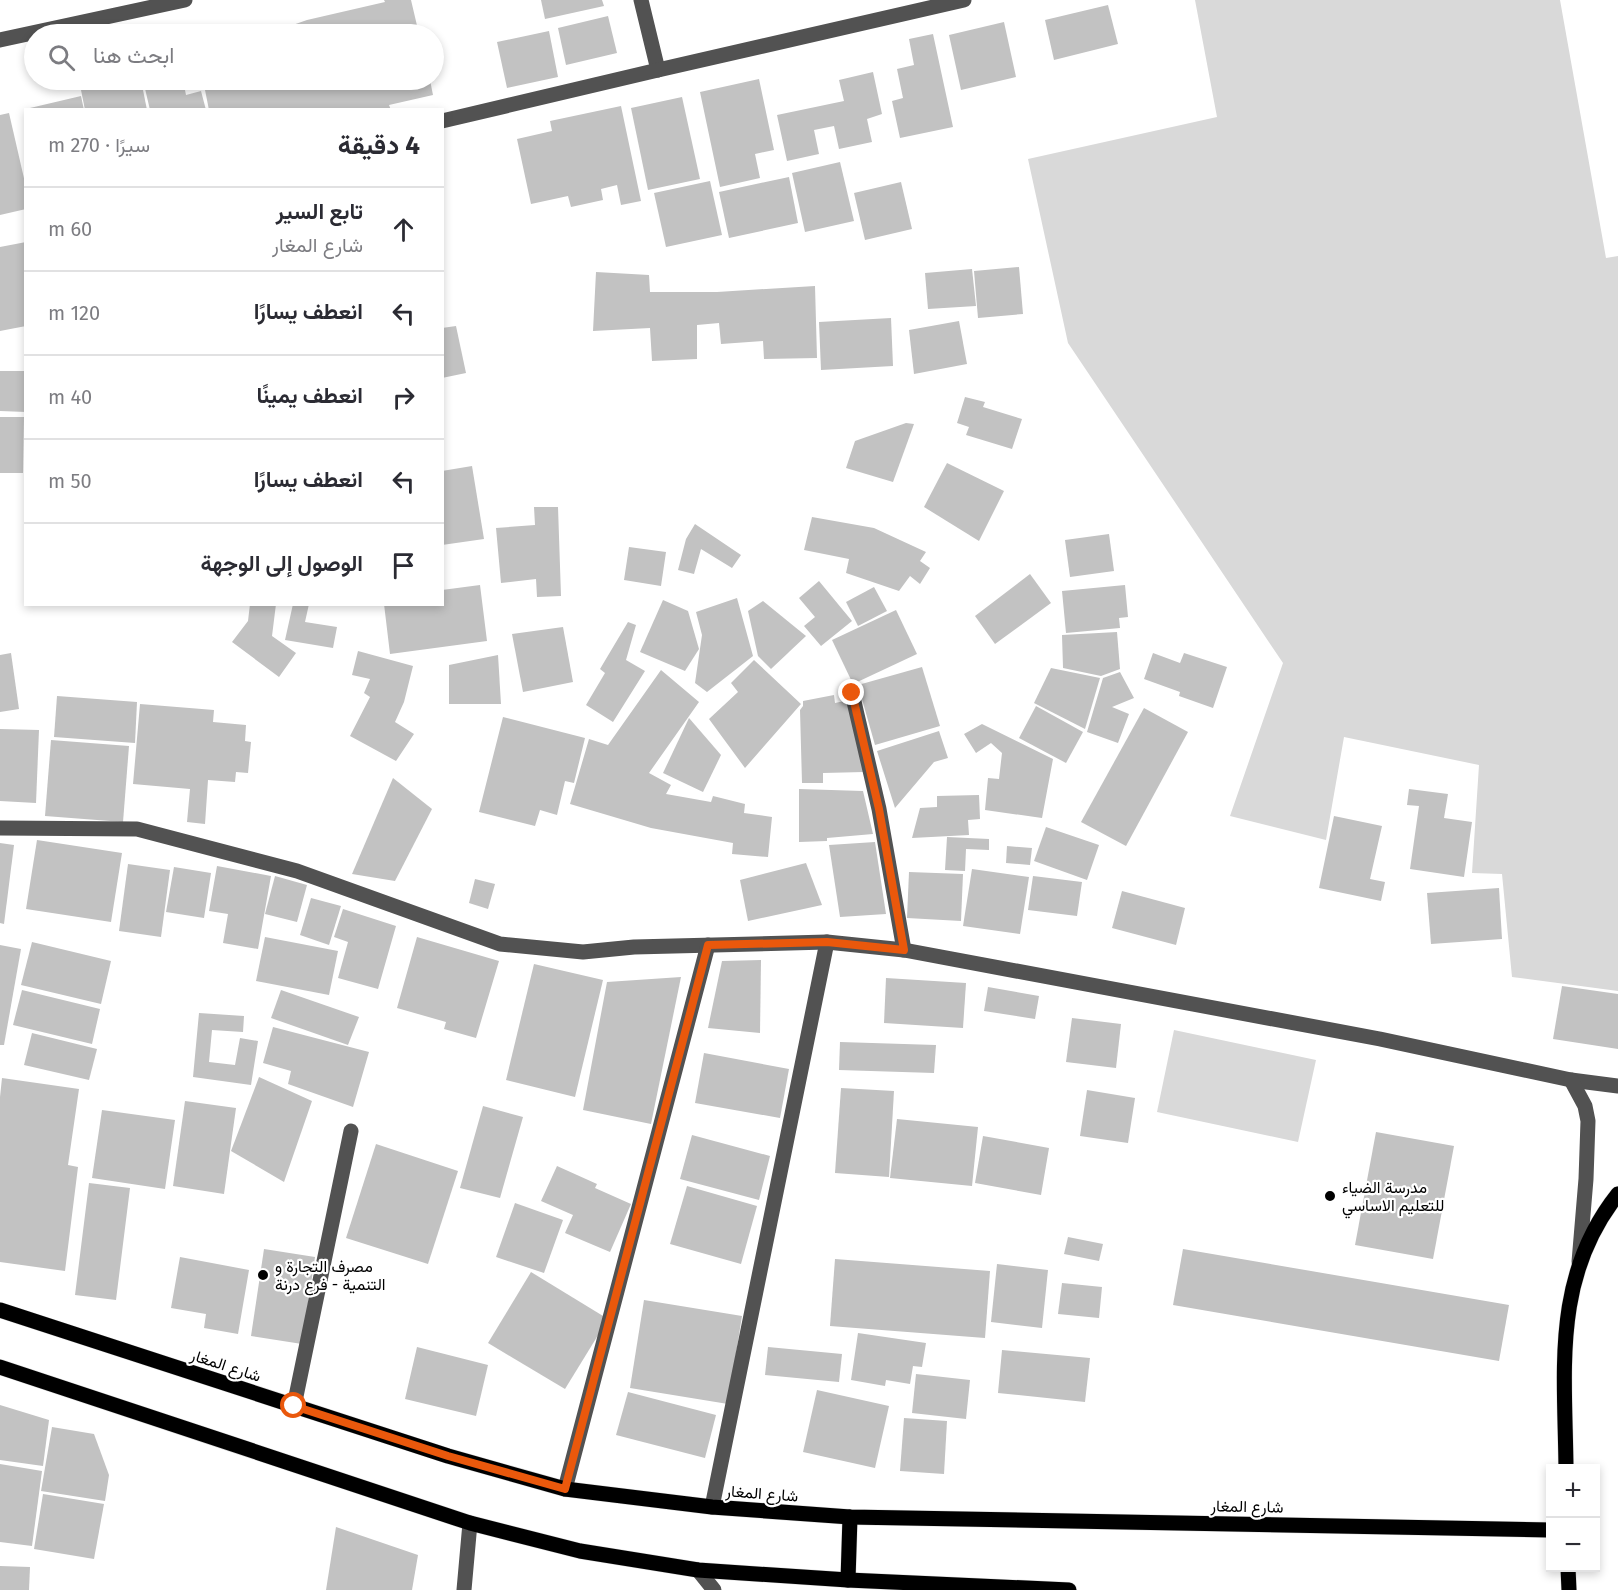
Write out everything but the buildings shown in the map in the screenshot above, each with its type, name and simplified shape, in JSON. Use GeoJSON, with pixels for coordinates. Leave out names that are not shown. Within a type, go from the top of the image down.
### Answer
{"type":"FeatureCollection","features":[{"type":"Feature","properties":{"kind":"main road"},"geometry":{"type":"LineString","coordinates":[[1566,1464],[1566,1324],[1570,1293],[1591,1234],[1618,1194]]}},
{"type":"Feature","properties":{"kind":"main road","name":"شارع المغار"},"geometry":{"type":"LineString","coordinates":[[0,1310],[448,1456],[565,1489],[712,1507],[850,1517],[1546,1530]]}},
{"type":"Feature","properties":{"kind":"main road"},"geometry":{"type":"LineString","coordinates":[[0,1367],[470,1523],[580,1551],[698,1569],[848,1580],[1069,1590]]}},
{"type":"Feature","properties":{"kind":"main road"},"geometry":{"type":"LineString","coordinates":[[848,1580],[850,1517]]}},
{"type":"Feature","properties":{"kind":"main road"},"geometry":{"type":"LineString","coordinates":[[1568,1572],[1569,1590]]}},
{"type":"Feature","properties":{"kind":"street"},"geometry":{"type":"LineString","coordinates":[[74,24],[185,0]]}},
{"type":"Feature","properties":{"kind":"street"},"geometry":{"type":"LineString","coordinates":[[641,0],[658,70]]}},
{"type":"Feature","properties":{"kind":"street"},"geometry":{"type":"LineString","coordinates":[[444,121],[964,0]]}},
{"type":"Feature","properties":{"kind":"street"},"geometry":{"type":"LineString","coordinates":[[0,40],[24,35]]}},
{"type":"Feature","properties":{"kind":"street"},"geometry":{"type":"LineString","coordinates":[[852,693],[879,809],[904,950]]}},
{"type":"Feature","properties":{"kind":"street"},"geometry":{"type":"LineString","coordinates":[[0,828],[137,829],[297,871],[500,944],[583,952],[634,947],[827,942],[904,950],[1380,1039],[1571,1080],[1618,1086]]}},
{"type":"Feature","properties":{"kind":"street"},"geometry":{"type":"LineString","coordinates":[[712,1507],[827,942]]}},
{"type":"Feature","properties":{"kind":"street"},"geometry":{"type":"LineString","coordinates":[[565,1489],[708,945]]}},
{"type":"Feature","properties":{"kind":"street"},"geometry":{"type":"LineString","coordinates":[[1571,1080],[1585,1106],[1588,1121],[1579,1263]]}},
{"type":"Feature","properties":{"kind":"street"},"geometry":{"type":"LineString","coordinates":[[294,1406],[351,1131]]}},
{"type":"Feature","properties":{"kind":"street"},"geometry":{"type":"LineString","coordinates":[[464,1590],[470,1523]]}},
{"type":"Feature","properties":{"kind":"street"},"geometry":{"type":"LineString","coordinates":[[698,1569],[714,1590]]}},
{"type":"Feature","properties":{"kind":"shaded area"},"geometry":{"type":"Polygon","coordinates":[[[1195,0],[1560,0],[1606,258],[1618,256],[1618,991],[1512,977],[1502,874],[1472,873],[1479,765],[1344,737],[1326,840],[1230,816],[1283,663],[1068,343],[1028,159],[1217,117],[1195,0]]]}},
{"type":"Feature","properties":{"kind":"shaded area"},"geometry":{"type":"Polygon","coordinates":[[[1174,1030],[1316,1060],[1298,1142],[1157,1112],[1174,1030]]]}},
{"type":"Feature","properties":{"kind":"place","name":"مدرسة الضياء للتعليم الاساسي"},"geometry":{"type":"Point","coordinates":[1330,1196]}},
{"type":"Feature","properties":{"kind":"place","name":"مصرف التجارة و التنمية - فرع درنة"},"geometry":{"type":"Point","coordinates":[263,1275]}},
{"type":"Feature","properties":{"kind":"route"},"geometry":{"type":"LineString","coordinates":[[294,1406],[448,1456],[565,1489],[708,945],[827,942],[904,950],[879,809],[852,693]]}}]}
